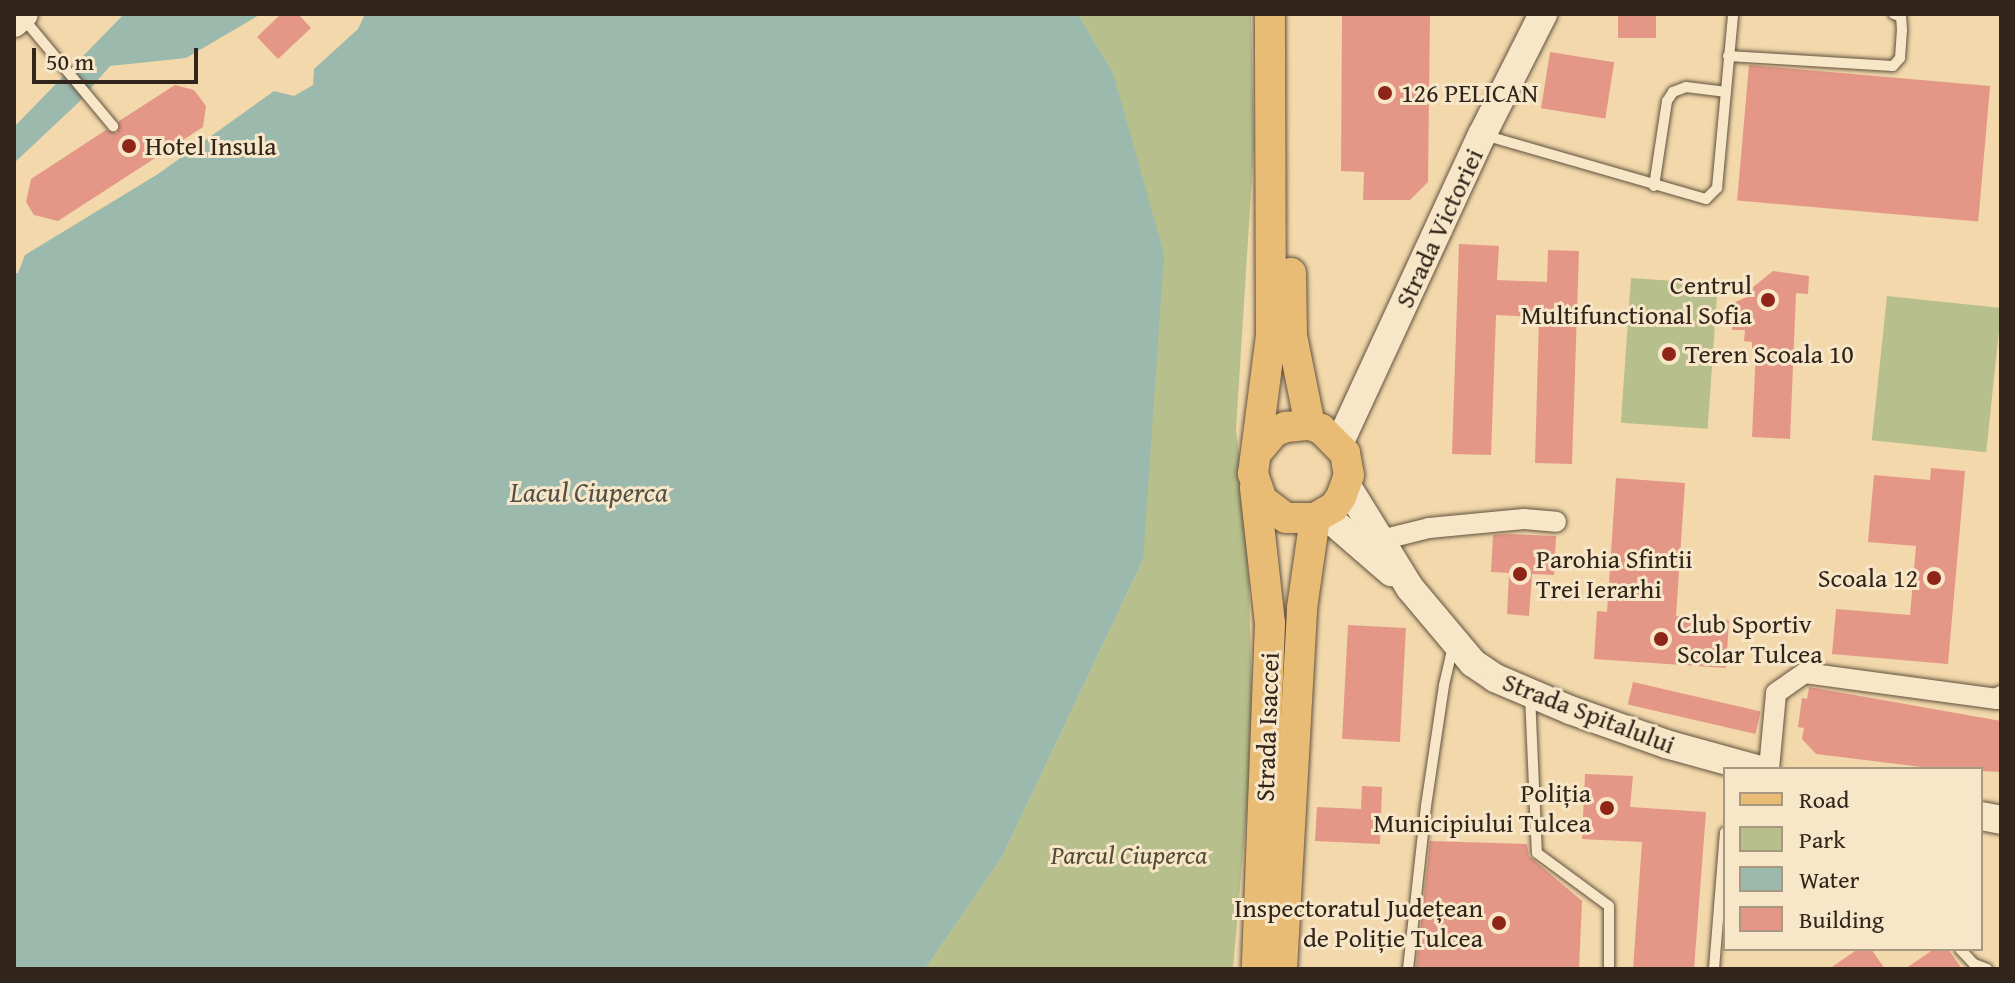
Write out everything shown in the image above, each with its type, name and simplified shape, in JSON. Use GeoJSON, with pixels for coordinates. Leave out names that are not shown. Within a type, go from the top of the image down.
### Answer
{"type":"FeatureCollection","features":[{"type":"Feature","properties":{"kind":"main road","name":"Strada Isaccei"},"geometry":{"type":"LineString","coordinates":[[1257,969],[1270,623],[1254,462],[1258,451],[1271,336],[1270,14]]}},
{"type":"Feature","properties":{"kind":"main road"},"geometry":{"type":"LineString","coordinates":[[1290,14],[1292,336],[1310,425]]}},
{"type":"Feature","properties":{"kind":"main road","name":"Strada Victoriei"},"geometry":{"type":"LineString","coordinates":[[1339,444],[1482,135],[1543,14]]}},
{"type":"Feature","properties":{"kind":"main road"},"geometry":{"type":"LineString","coordinates":[[1255,486],[1272,511],[1300,520],[1320,516],[1334,507],[1347,486],[1348,464],[1339,444],[1331,435],[1310,425],[1286,427],[1274,432],[1258,451]]}},
{"type":"Feature","properties":{"kind":"main road","name":"Strada Spitalului"},"geometry":{"type":"LineString","coordinates":[[1347,486],[1410,588],[1454,644],[1495,678],[1666,744],[1740,767]]}},
{"type":"Feature","properties":{"kind":"main road","name":"Strada Isaccei"},"geometry":{"type":"LineString","coordinates":[[1282,969],[1302,608],[1320,516]]}},
{"type":"Feature","properties":{"kind":"main road","name":"Strada Spitalului"},"geometry":{"type":"LineString","coordinates":[[1320,516],[1410,588]]}},
{"type":"Feature","properties":{"kind":"street"},"geometry":{"type":"LineString","coordinates":[[1381,540],[1429,528],[1524,519],[1556,522]]}},
{"type":"Feature","properties":{"kind":"street"},"geometry":{"type":"LineString","coordinates":[[1769,767],[1776,693],[1805,673],[1997,699],[2001,696]]}},
{"type":"Feature","properties":{"kind":"lane"},"geometry":{"type":"LineString","coordinates":[[1482,135],[1706,199],[1717,188],[1733,14]]}},
{"type":"Feature","properties":{"kind":"lane"},"geometry":{"type":"LineString","coordinates":[[1728,56],[1893,66],[1900,58],[1902,30],[1901,17],[1894,14]]}},
{"type":"Feature","properties":{"kind":"lane"},"geometry":{"type":"LineString","coordinates":[[20,18],[113,126]]}},
{"type":"Feature","properties":{"kind":"lane"},"geometry":{"type":"LineString","coordinates":[[1654,186],[1667,101],[1673,92],[1686,87],[1725,92]]}},
{"type":"Feature","properties":{"kind":"lane"},"geometry":{"type":"LineString","coordinates":[[1408,969],[1426,806],[1444,685],[1454,644]]}},
{"type":"Feature","properties":{"kind":"lane"},"geometry":{"type":"LineString","coordinates":[[1530,694],[1537,853],[1609,906],[1609,969]]}},
{"type":"Feature","properties":{"kind":"lane"},"geometry":{"type":"LineString","coordinates":[[1714,969],[1723,874]]}},
{"type":"Feature","properties":{"kind":"lane"},"geometry":{"type":"LineString","coordinates":[[1962,951],[1974,964],[1987,969]]}},
{"type":"Feature","properties":{"kind":"green space","name":"Parcul Ciuperca"},"geometry":{"type":"Polygon","coordinates":[[[1078,14],[1251,14],[1254,145],[1236,430],[1247,521],[1253,738],[1233,969],[925,969],[1002,857],[1143,560],[1113,73],[1078,14]]]}},
{"type":"Feature","properties":{"kind":"green space","name":"Teren Scoala 10"},"geometry":{"type":"Polygon","coordinates":[[[1631,278],[1718,284],[1708,429],[1621,423],[1631,278]]]}},
{"type":"Feature","properties":{"kind":"green space"},"geometry":{"type":"Polygon","coordinates":[[[1887,296],[2001,308],[1986,452],[1872,440],[1887,296]]]}},
{"type":"Feature","properties":{"kind":"water"},"geometry":{"type":"Polygon","coordinates":[[[124,14],[261,14],[186,58],[110,66],[78,103],[14,163],[14,127],[124,14]]]}},
{"type":"Feature","properties":{"kind":"water","name":"Lacul Ciuperca"},"geometry":{"type":"Polygon","coordinates":[[[365,14],[1078,14],[1113,73],[1164,254],[1143,560],[1002,857],[925,969],[14,969],[14,274],[18,273],[25,255],[158,174],[274,91],[294,96],[313,85],[314,69],[358,29],[365,14]]]}},
{"type":"Feature","properties":{"kind":"building"},"geometry":{"type":"Polygon","coordinates":[[[281,14],[298,14],[311,28],[278,59],[257,37],[281,14]]]}},
{"type":"Feature","properties":{"kind":"building","name":"126 PELICAN"},"geometry":{"type":"Polygon","coordinates":[[[1342,14],[1430,14],[1428,182],[1410,200],[1363,200],[1364,172],[1341,171],[1342,14]]]}},
{"type":"Feature","properties":{"kind":"building"},"geometry":{"type":"Polygon","coordinates":[[[1618,14],[1656,14],[1656,38],[1618,38],[1618,14]]]}},
{"type":"Feature","properties":{"kind":"building"},"geometry":{"type":"Polygon","coordinates":[[[1550,52],[1614,62],[1605,118],[1541,108],[1550,52]]]}},
{"type":"Feature","properties":{"kind":"building"},"geometry":{"type":"Polygon","coordinates":[[[1749,65],[1990,86],[1978,222],[1737,200],[1749,65]]]}},
{"type":"Feature","properties":{"kind":"building"},"geometry":{"type":"Polygon","coordinates":[[[175,85],[194,90],[206,106],[203,127],[58,221],[34,215],[26,202],[31,179],[106,130],[117,133],[119,121],[175,85]]]}},
{"type":"Feature","properties":{"kind":"building"},"geometry":{"type":"Polygon","coordinates":[[[1459,244],[1499,246],[1497,280],[1547,282],[1548,250],[1579,251],[1572,464],[1535,463],[1539,317],[1496,315],[1491,455],[1452,454],[1459,244]]]}},
{"type":"Feature","properties":{"kind":"building"},"geometry":{"type":"Polygon","coordinates":[[[1773,271],[1809,276],[1808,294],[1796,293],[1790,439],[1752,437],[1756,350],[1752,349],[1752,342],[1744,341],[1745,330],[1732,330],[1733,303],[1747,297],[1747,292],[1773,271]]]}},
{"type":"Feature","properties":{"kind":"building","name":"Scoala 12"},"geometry":{"type":"Polygon","coordinates":[[[1931,468],[1965,471],[1948,664],[1832,654],[1836,609],[1910,615],[1916,546],[1868,542],[1874,475],[1930,480],[1931,468]]]}},
{"type":"Feature","properties":{"kind":"building"},"geometry":{"type":"Polygon","coordinates":[[[1616,478],[1685,483],[1676,616],[1729,620],[1726,668],[1594,659],[1597,611],[1607,612],[1616,478]]]}},
{"type":"Feature","properties":{"kind":"building","name":"Parohia Sfintii Trei Ierarhi"},"geometry":{"type":"Polygon","coordinates":[[[1493,535],[1556,536],[1554,575],[1532,574],[1529,616],[1507,614],[1509,573],[1491,572],[1493,535]]]}},
{"type":"Feature","properties":{"kind":"building"},"geometry":{"type":"Polygon","coordinates":[[[1348,625],[1406,628],[1400,742],[1342,739],[1348,625]]]}},
{"type":"Feature","properties":{"kind":"building"},"geometry":{"type":"Polygon","coordinates":[[[1633,682],[1761,711],[1755,734],[1628,704],[1633,682]]]}},
{"type":"Feature","properties":{"kind":"building"},"geometry":{"type":"Polygon","coordinates":[[[1809,687],[2001,721],[2001,772],[1983,771],[1983,767],[1922,767],[1816,754],[1802,739],[1804,728],[1798,727],[1802,698],[1807,699],[1809,687]]]}},
{"type":"Feature","properties":{"kind":"building"},"geometry":{"type":"Polygon","coordinates":[[[1585,774],[1633,776],[1630,807],[1706,812],[1694,969],[1633,969],[1642,842],[1582,839],[1585,774]]]}},
{"type":"Feature","properties":{"kind":"building"},"geometry":{"type":"Polygon","coordinates":[[[1362,786],[1382,787],[1380,844],[1315,841],[1317,807],[1361,809],[1362,786]]]}},
{"type":"Feature","properties":{"kind":"building","name":"Inspectoratul Județean de Poliție Tulcea"},"geometry":{"type":"Polygon","coordinates":[[[1430,841],[1527,844],[1529,856],[1582,901],[1579,969],[1416,969],[1430,841]]]}},
{"type":"Feature","properties":{"kind":"building"},"geometry":{"type":"Polygon","coordinates":[[[1855,951],[1872,951],[1885,969],[1829,969],[1855,951]]]}},
{"type":"Feature","properties":{"kind":"building"},"geometry":{"type":"Polygon","coordinates":[[[1931,951],[1949,951],[1962,969],[1905,969],[1931,951]]]}},
{"type":"Feature","properties":{"kind":"place","name":"126 PELICAN"},"geometry":{"type":"Point","coordinates":[1385,93]}},
{"type":"Feature","properties":{"kind":"place","name":"Hotel Insula"},"geometry":{"type":"Point","coordinates":[129,146]}},
{"type":"Feature","properties":{"kind":"place","name":"Centrul Multifunctional Sofia"},"geometry":{"type":"Point","coordinates":[1768,300]}},
{"type":"Feature","properties":{"kind":"place","name":"Teren Scoala 10"},"geometry":{"type":"Point","coordinates":[1669,354]}},
{"type":"Feature","properties":{"kind":"place","name":"Parohia Sfintii Trei Ierarhi"},"geometry":{"type":"Point","coordinates":[1520,574]}},
{"type":"Feature","properties":{"kind":"place","name":"Scoala 12"},"geometry":{"type":"Point","coordinates":[1934,578]}},
{"type":"Feature","properties":{"kind":"place","name":"Club Sportiv Scolar Tulcea"},"geometry":{"type":"Point","coordinates":[1661,639]}},
{"type":"Feature","properties":{"kind":"place","name":"Poliția Municipiului Tulcea"},"geometry":{"type":"Point","coordinates":[1607,808]}},
{"type":"Feature","properties":{"kind":"place","name":"Inspectoratul Județean de Poliție Tulcea"},"geometry":{"type":"Point","coordinates":[1499,923]}}]}
